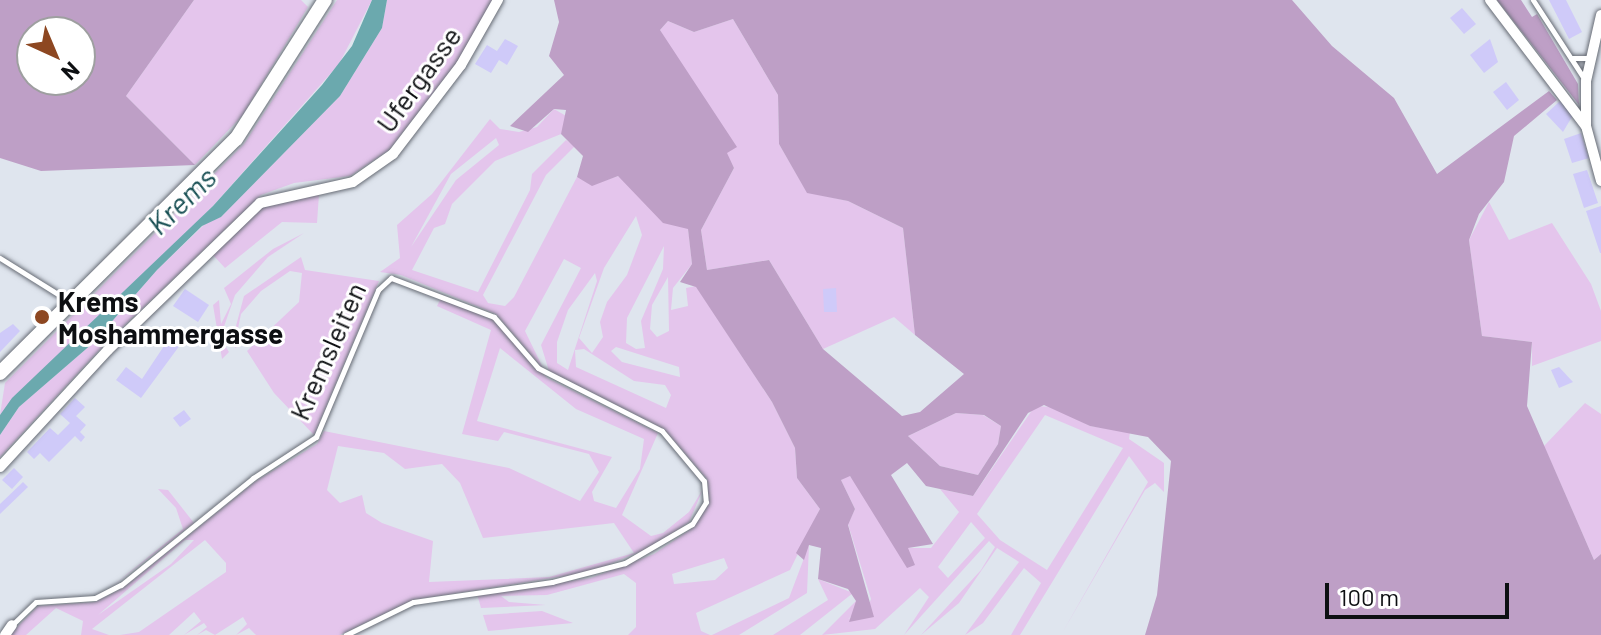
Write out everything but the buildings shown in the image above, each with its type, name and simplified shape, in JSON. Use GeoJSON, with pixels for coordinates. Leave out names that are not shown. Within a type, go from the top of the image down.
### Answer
{"type":"FeatureCollection","features":[{"type":"Feature","properties":{"kind":"main road"},"geometry":{"type":"LineString","coordinates":[[0,373],[236,139],[325,0]]}},
{"type":"Feature","properties":{"kind":"street","name":"Ufergasse"},"geometry":{"type":"LineString","coordinates":[[0,467],[108,350],[260,203],[353,182],[393,154],[453,76],[498,0]]}},
{"type":"Feature","properties":{"kind":"street"},"geometry":{"type":"LineString","coordinates":[[1490,0],[1586,126]]}},
{"type":"Feature","properties":{"kind":"street"},"geometry":{"type":"LineString","coordinates":[[1601,15],[1586,81],[1586,126],[1601,181]]}},
{"type":"Feature","properties":{"kind":"street","name":"Kremsleiten"},"geometry":{"type":"LineString","coordinates":[[5,635],[12,625]]}},
{"type":"Feature","properties":{"kind":"lane"},"geometry":{"type":"LineString","coordinates":[[1533,0],[1586,81]]}},
{"type":"Feature","properties":{"kind":"lane"},"geometry":{"type":"LineString","coordinates":[[1570,58],[1591,58]]}},
{"type":"Feature","properties":{"kind":"lane"},"geometry":{"type":"LineString","coordinates":[[0,258],[70,302]]}},
{"type":"Feature","properties":{"kind":"lane","name":"Kremsleiten"},"geometry":{"type":"LineString","coordinates":[[12,625],[36,602],[95,598],[121,585],[253,478],[316,437],[378,290],[391,278],[494,317],[538,368],[662,431],[704,481],[706,502],[692,524],[625,563],[552,582],[413,602],[346,635]]}},
{"type":"Feature","properties":{"kind":"shaded area"},"geometry":{"type":"Polygon","coordinates":[[[0,0],[194,0],[126,96],[195,165],[41,171],[0,158],[0,0]]]}},
{"type":"Feature","properties":{"kind":"shaded area"},"geometry":{"type":"Polygon","coordinates":[[[194,0],[301,0],[308,7],[242,116],[195,165],[126,96],[194,0]]]}},
{"type":"Feature","properties":{"kind":"shaded area"},"geometry":{"type":"Polygon","coordinates":[[[337,0],[372,0],[339,64],[213,206],[0,415],[5,383],[244,144],[337,0]]]}},
{"type":"Feature","properties":{"kind":"shaded area"},"geometry":{"type":"Polygon","coordinates":[[[387,0],[493,0],[457,62],[389,150],[350,176],[294,183],[261,195],[104,345],[0,457],[0,435],[19,407],[93,343],[157,270],[206,223],[221,217],[340,96],[382,28],[387,0]]]}},
{"type":"Feature","properties":{"kind":"shaded area"},"geometry":{"type":"Polygon","coordinates":[[[554,0],[1292,0],[1332,46],[1394,98],[1437,174],[1549,91],[1557,100],[1514,136],[1504,182],[1479,214],[1469,240],[1482,336],[1532,342],[1527,406],[1594,560],[1601,554],[1601,635],[1145,635],[1157,595],[1171,461],[1148,437],[1090,426],[1044,405],[1028,413],[973,496],[926,486],[907,463],[891,475],[933,544],[908,548],[915,565],[907,568],[850,476],[841,480],[855,509],[848,525],[874,617],[849,622],[856,601],[848,589],[818,579],[821,548],[809,545],[804,560],[796,553],[820,509],[797,478],[795,448],[772,402],[696,287],[680,282],[692,264],[688,229],[663,223],[618,176],[592,186],[577,177],[583,156],[561,134],[566,110],[554,109],[528,132],[510,126],[564,75],[549,56],[559,22],[554,0]],[[733,19],[694,32],[668,21],[660,30],[737,147],[727,153],[734,168],[701,230],[707,270],[769,260],[823,349],[902,416],[920,412],[964,374],[915,335],[903,228],[848,201],[807,193],[779,144],[778,95],[733,19]],[[956,413],[908,436],[940,466],[978,475],[998,444],[1001,426],[984,415],[956,413]]]}},
{"type":"Feature","properties":{"kind":"shaded area"},"geometry":{"type":"Polygon","coordinates":[[[1497,0],[1521,0],[1532,17],[1537,14],[1578,84],[1579,105],[1497,0]]]}},
{"type":"Feature","properties":{"kind":"shaded area"},"geometry":{"type":"Polygon","coordinates":[[[733,19],[778,95],[779,144],[807,192],[848,201],[903,228],[915,335],[894,317],[823,349],[769,260],[707,270],[701,230],[734,168],[660,30],[668,21],[694,32],[733,19]]]}},
{"type":"Feature","properties":{"kind":"shaded area"},"geometry":{"type":"Polygon","coordinates":[[[554,109],[568,117],[561,134],[495,161],[452,204],[445,224],[434,228],[412,270],[478,292],[530,190],[532,174],[566,140],[575,146],[546,175],[483,295],[488,303],[505,306],[514,297],[577,177],[592,185],[618,176],[688,228],[692,264],[673,288],[671,310],[688,306],[686,288],[696,286],[772,402],[795,448],[797,478],[820,509],[790,570],[696,613],[701,631],[710,635],[628,635],[636,627],[636,583],[624,574],[547,595],[501,596],[509,602],[546,605],[481,608],[477,594],[591,578],[654,554],[694,527],[709,504],[707,479],[664,429],[549,371],[541,345],[581,268],[564,259],[525,331],[544,370],[496,314],[401,275],[380,272],[400,258],[397,225],[432,194],[490,119],[500,129],[519,132],[537,127],[554,109]],[[496,138],[451,174],[411,247],[456,180],[499,145],[496,138]],[[636,216],[604,268],[579,338],[592,353],[603,337],[600,322],[607,302],[627,275],[642,235],[636,216]],[[664,246],[627,318],[626,343],[636,349],[645,348],[641,321],[663,269],[664,246]],[[595,273],[568,310],[557,342],[557,363],[568,370],[597,281],[595,273]],[[668,277],[652,305],[650,329],[657,337],[669,331],[668,277]],[[616,347],[611,351],[622,362],[680,377],[679,367],[616,347]],[[584,349],[575,350],[576,367],[666,408],[671,395],[665,385],[634,381],[584,349]],[[724,558],[672,574],[674,584],[715,580],[728,568],[724,558]]]}},
{"type":"Feature","properties":{"kind":"shaded area"},"geometry":{"type":"Polygon","coordinates":[[[319,194],[317,223],[282,222],[225,268],[213,255],[263,207],[319,194]]]}},
{"type":"Feature","properties":{"kind":"shaded area"},"geometry":{"type":"Polygon","coordinates":[[[1489,202],[1509,240],[1552,223],[1591,284],[1601,311],[1601,341],[1532,366],[1532,342],[1482,336],[1469,240],[1489,202]]]}},
{"type":"Feature","properties":{"kind":"shaded area"},"geometry":{"type":"Polygon","coordinates":[[[304,233],[268,257],[235,295],[220,338],[229,352],[222,359],[213,305],[219,300],[221,324],[231,304],[224,288],[273,249],[304,233]]]}},
{"type":"Feature","properties":{"kind":"shaded area"},"geometry":{"type":"Polygon","coordinates":[[[301,257],[305,270],[379,281],[314,435],[274,393],[247,351],[299,302],[302,273],[290,271],[261,291],[241,314],[237,333],[243,344],[235,348],[233,337],[244,296],[301,257]]]}},
{"type":"Feature","properties":{"kind":"shaded area"},"geometry":{"type":"Polygon","coordinates":[[[441,298],[493,320],[547,378],[658,433],[622,515],[651,536],[663,533],[689,512],[703,489],[689,522],[654,546],[590,572],[413,600],[340,635],[256,635],[249,628],[236,635],[247,624],[243,617],[215,635],[206,630],[197,635],[207,627],[204,623],[184,635],[201,621],[194,612],[169,635],[120,635],[139,632],[226,572],[226,563],[205,540],[92,629],[109,635],[81,635],[83,621],[56,608],[26,635],[9,635],[38,606],[95,602],[123,588],[256,481],[317,444],[324,431],[509,468],[580,501],[599,472],[589,454],[504,432],[498,441],[462,434],[491,330],[437,306],[441,298]],[[500,348],[477,421],[612,457],[592,492],[594,501],[616,508],[640,469],[644,439],[576,409],[500,348]],[[338,446],[327,490],[340,503],[362,495],[366,513],[382,523],[433,541],[429,582],[549,577],[634,553],[614,523],[483,538],[460,483],[442,464],[405,469],[384,453],[338,446]],[[185,540],[98,615],[171,564],[194,540],[185,540]]]}},
{"type":"Feature","properties":{"kind":"shaded area"},"geometry":{"type":"Polygon","coordinates":[[[1585,403],[1601,414],[1601,554],[1594,560],[1544,446],[1585,403]]]}},
{"type":"Feature","properties":{"kind":"shaded area"},"geometry":{"type":"Polygon","coordinates":[[[1035,406],[1053,407],[1090,426],[1130,432],[1129,439],[1164,463],[1164,492],[1155,483],[1145,490],[1061,635],[1148,482],[1129,456],[1020,635],[1011,635],[1041,583],[1024,568],[983,623],[965,635],[1019,562],[997,548],[959,603],[921,635],[981,570],[995,547],[989,541],[904,635],[929,597],[920,588],[875,629],[822,635],[856,601],[858,611],[848,619],[867,610],[871,599],[848,524],[855,509],[841,480],[849,475],[908,548],[931,548],[959,512],[940,489],[973,496],[1035,406]],[[1045,415],[977,514],[1000,540],[1047,570],[1123,448],[1045,415]],[[971,522],[938,567],[948,578],[985,538],[971,522]]]}},
{"type":"Feature","properties":{"kind":"shaded area"},"geometry":{"type":"Polygon","coordinates":[[[956,413],[983,415],[1001,426],[998,444],[978,475],[940,466],[908,436],[956,413]]]}},
{"type":"Feature","properties":{"kind":"shaded area"},"geometry":{"type":"Polygon","coordinates":[[[158,489],[168,490],[194,523],[111,587],[183,529],[176,508],[158,489]]]}},
{"type":"Feature","properties":{"kind":"shaded area"},"geometry":{"type":"Polygon","coordinates":[[[809,545],[807,593],[739,635],[712,635],[789,598],[809,545]]]}},
{"type":"Feature","properties":{"kind":"shaded area"},"geometry":{"type":"Polygon","coordinates":[[[818,579],[853,593],[800,635],[773,635],[828,600],[818,579]]]}},
{"type":"Feature","properties":{"kind":"shaded area"},"geometry":{"type":"Polygon","coordinates":[[[542,611],[573,623],[488,631],[483,615],[542,611]]]}},
{"type":"Feature","properties":{"kind":"water","name":"Krems"},"geometry":{"type":"Polygon","coordinates":[[[372,0],[387,0],[382,28],[340,96],[221,217],[202,226],[157,270],[93,343],[19,407],[0,435],[0,415],[12,398],[213,206],[322,85],[352,46],[372,0]]]}},
{"type":"Feature","properties":{"kind":"place","name":"Krems Moshammergasse"},"geometry":{"type":"Point","coordinates":[42,317]}}]}
